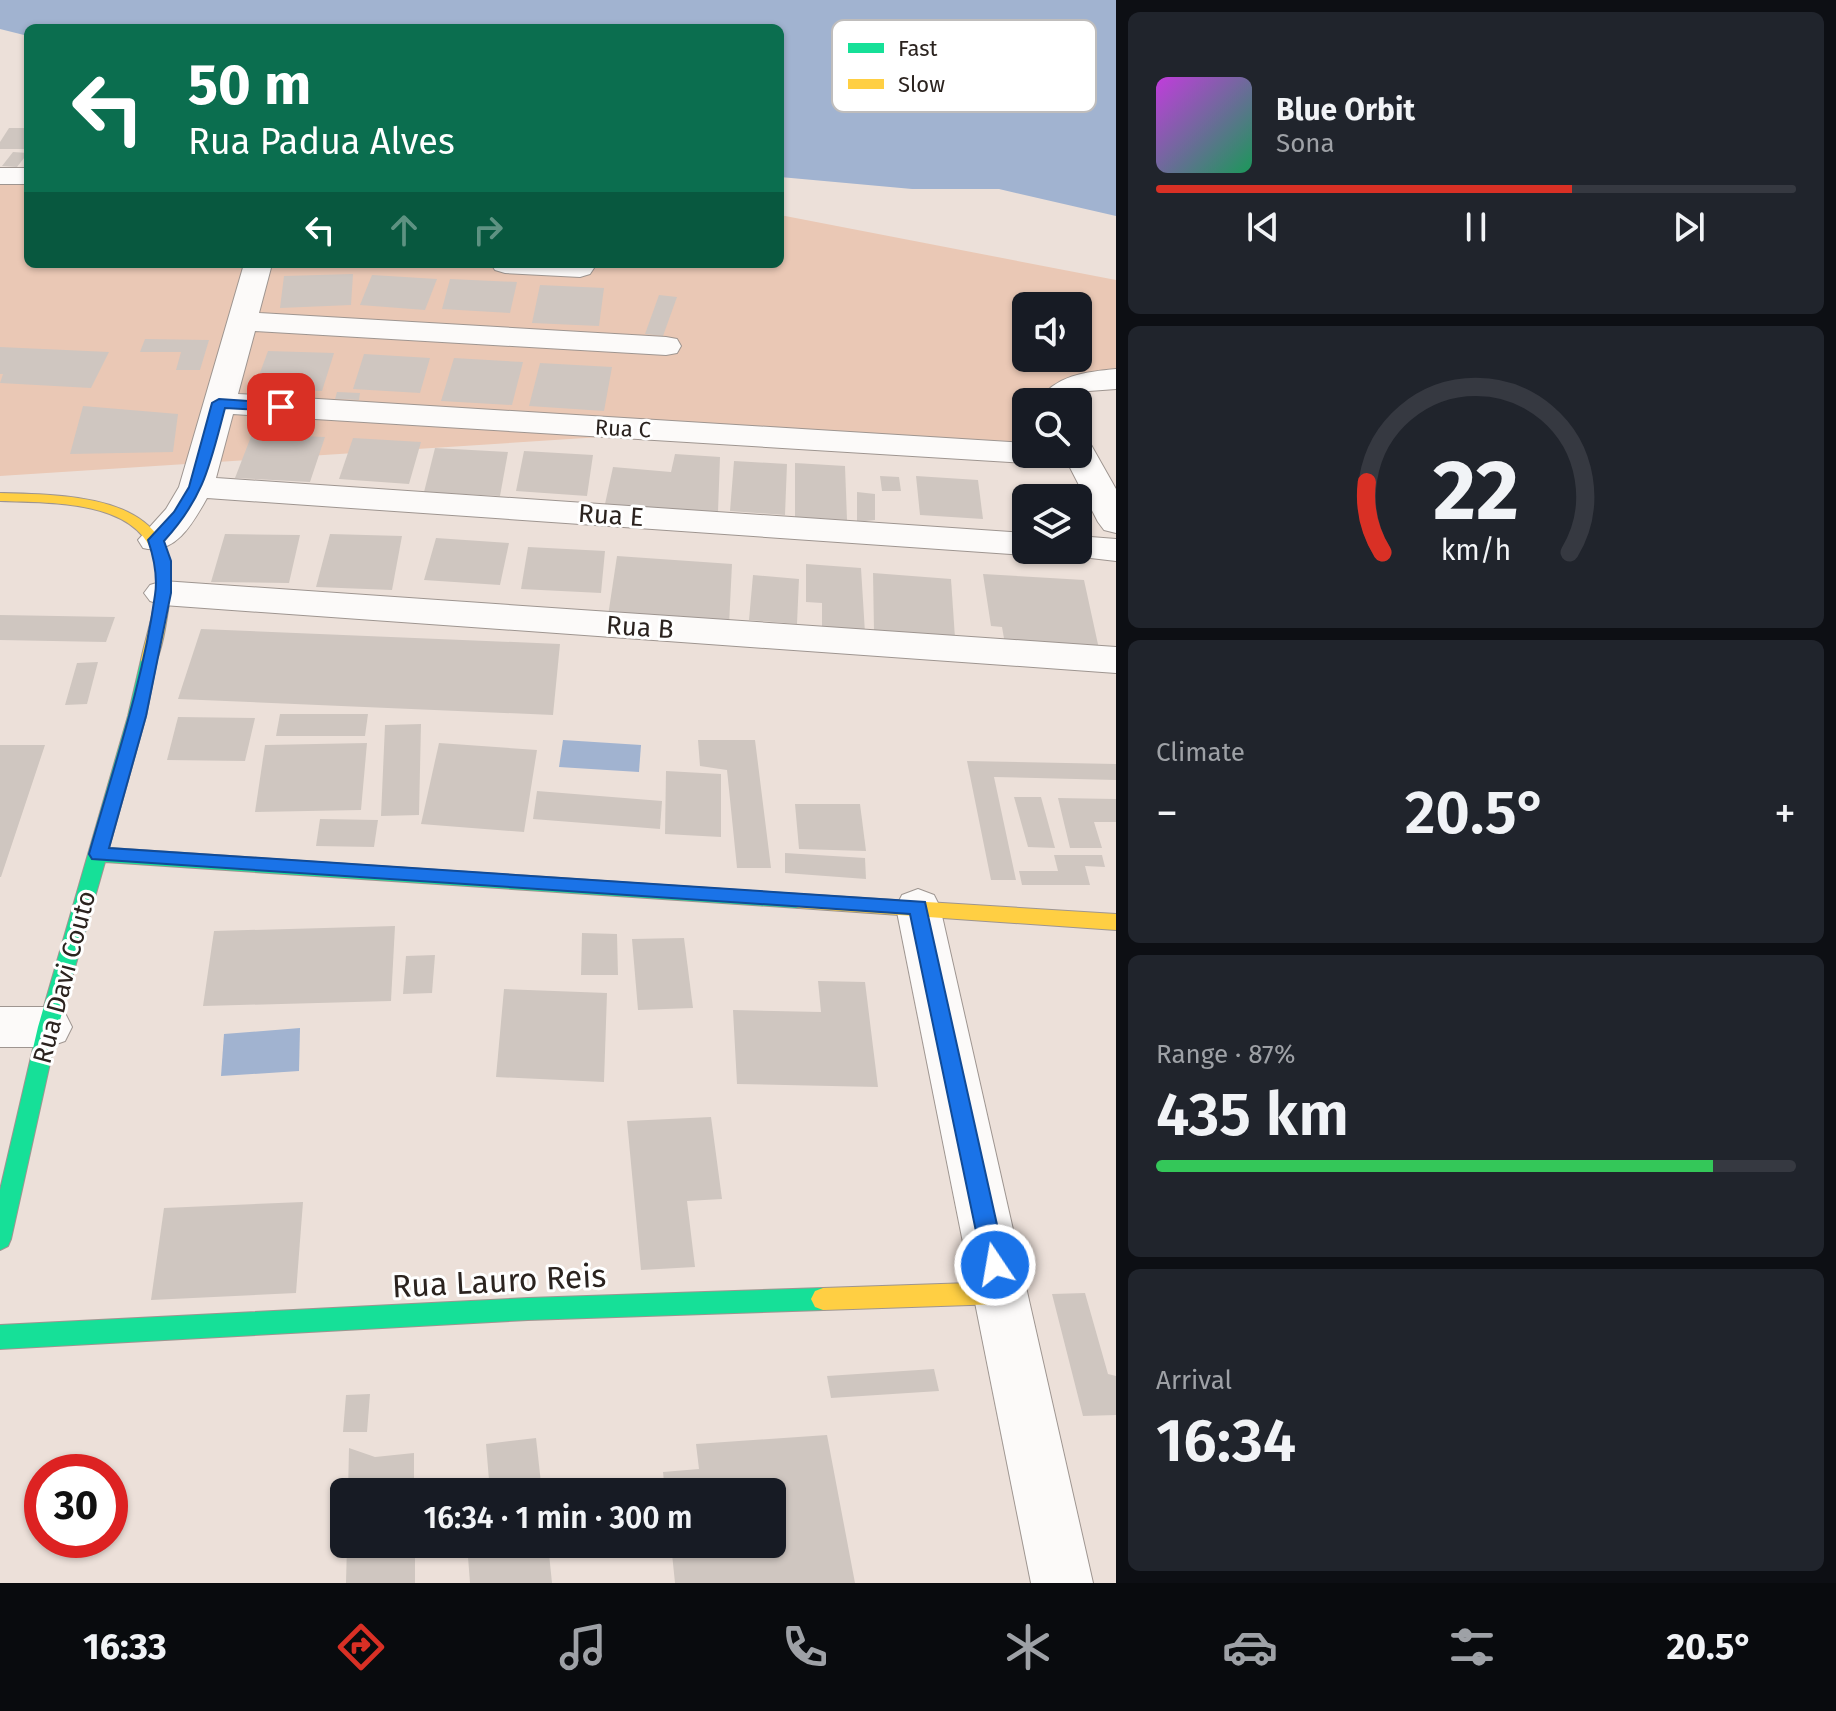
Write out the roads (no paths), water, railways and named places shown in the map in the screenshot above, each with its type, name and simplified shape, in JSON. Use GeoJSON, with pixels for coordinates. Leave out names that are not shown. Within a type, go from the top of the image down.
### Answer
{"type":"FeatureCollection","features":[{"type":"Feature","properties":{"kind":"street"},"geometry":{"type":"LineString","coordinates":[[0,176],[24,176]]}},
{"type":"Feature","properties":{"kind":"street"},"geometry":{"type":"LineString","coordinates":[[0,497],[48,499],[104,508],[138,520],[156,540],[180,515],[196,487],[257,268]]}},
{"type":"Feature","properties":{"kind":"street"},"geometry":{"type":"LineString","coordinates":[[243,321],[666,346]]}},
{"type":"Feature","properties":{"kind":"street"},"geometry":{"type":"LineString","coordinates":[[1067,388],[1116,379]]}},
{"type":"Feature","properties":{"kind":"street","name":"Rua C"},"geometry":{"type":"LineString","coordinates":[[219,403],[1012,452]]}},
{"type":"Feature","properties":{"kind":"street"},"geometry":{"type":"LineString","coordinates":[[1088,468],[1116,522]]}},
{"type":"Feature","properties":{"kind":"street","name":"Rua E"},"geometry":{"type":"LineString","coordinates":[[196,487],[1012,543]]}},
{"type":"Feature","properties":{"kind":"street","name":"Rua Davi Couto"},"geometry":{"type":"LineString","coordinates":[[0,1239],[48,1027],[137,716],[163,593],[163,561],[156,540]]}},
{"type":"Feature","properties":{"kind":"street"},"geometry":{"type":"LineString","coordinates":[[1092,548],[1116,550]]}},
{"type":"Feature","properties":{"kind":"street","name":"Rua B"},"geometry":{"type":"LineString","coordinates":[[163,593],[1116,660]]}},
{"type":"Feature","properties":{"kind":"street"},"geometry":{"type":"LineString","coordinates":[[98,854],[1116,922]]}},
{"type":"Feature","properties":{"kind":"street"},"geometry":{"type":"LineString","coordinates":[[918,907],[1062,1583]]}},
{"type":"Feature","properties":{"kind":"street"},"geometry":{"type":"LineString","coordinates":[[0,1027],[48,1027]]}},
{"type":"Feature","properties":{"kind":"street","name":"Rua Lauro Reis"},"geometry":{"type":"LineString","coordinates":[[0,1337],[528,1309],[1000,1293]]}},
{"type":"Feature","properties":{"kind":"water"},"geometry":{"type":"Polygon","coordinates":[[[0,0],[1116,0],[1116,216],[999,189],[912,189],[784,177],[784,24],[24,24],[24,35],[0,29],[0,0]]]}},
{"type":"Feature","properties":{"kind":"water"},"geometry":{"type":"Polygon","coordinates":[[[563,740],[641,745],[639,772],[559,767],[563,740]]]}},
{"type":"Feature","properties":{"kind":"water"},"geometry":{"type":"Polygon","coordinates":[[[300,1028],[299,1071],[221,1076],[224,1034],[300,1028]]]}}]}
